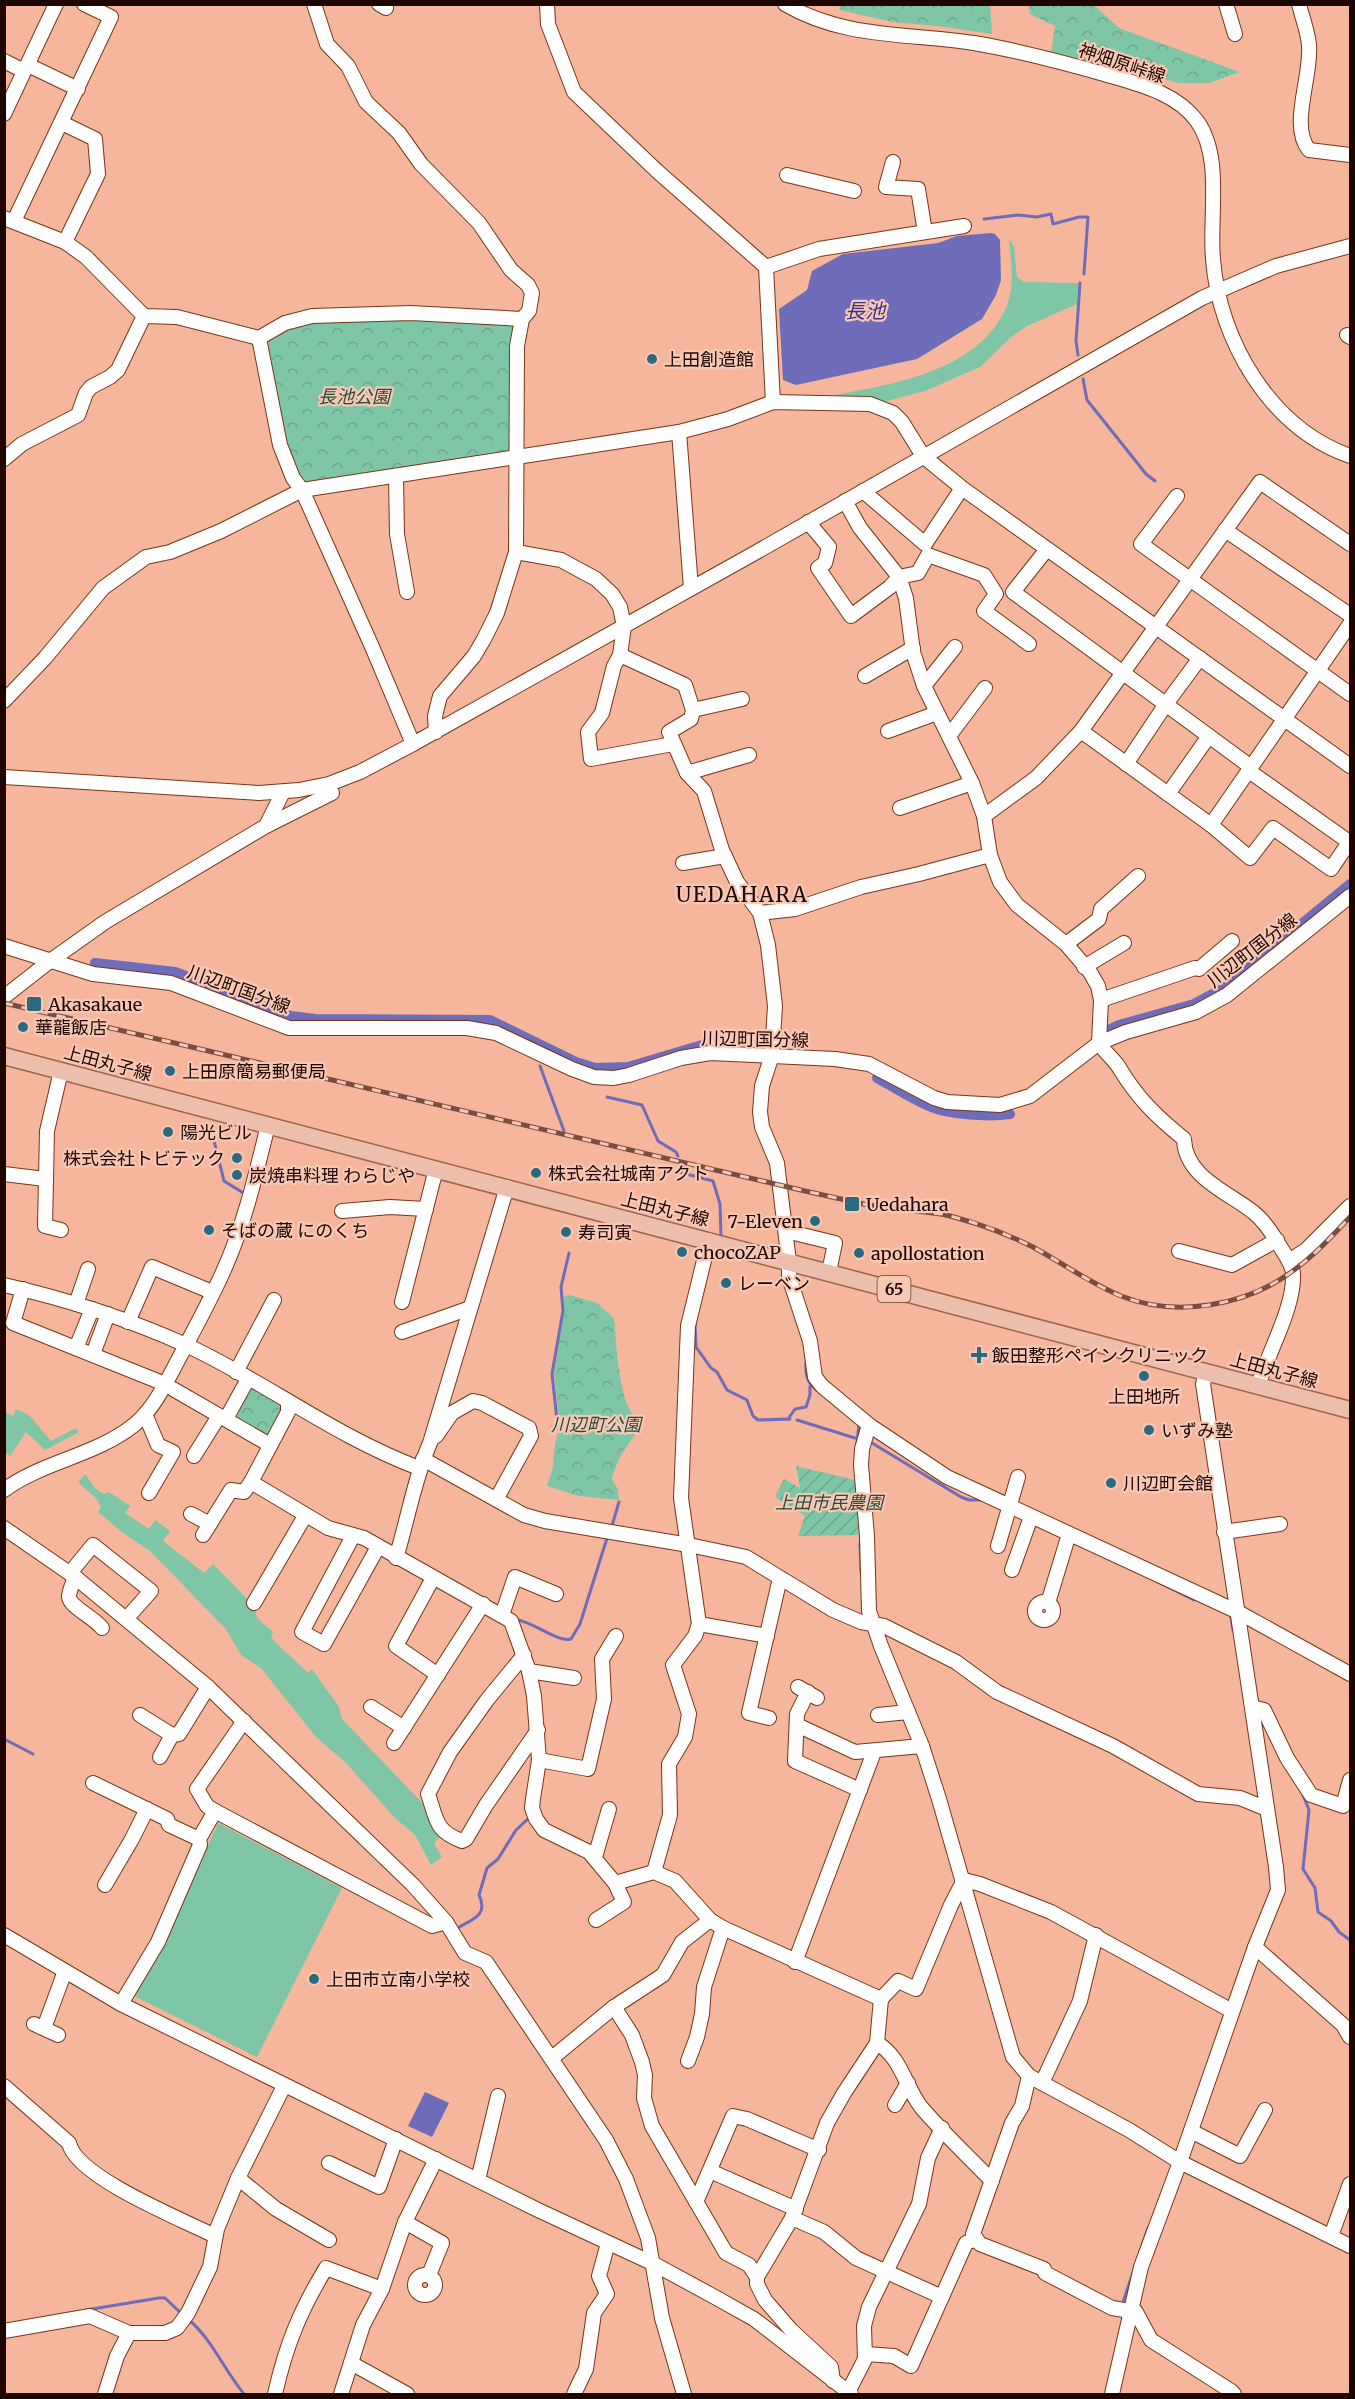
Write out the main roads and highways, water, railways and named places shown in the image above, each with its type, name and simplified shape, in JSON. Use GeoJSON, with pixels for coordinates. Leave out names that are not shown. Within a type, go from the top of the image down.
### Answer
{"type":"FeatureCollection","features":[{"type":"Feature","properties":{"kind":"main road","name":"上田丸子線"},"geometry":{"type":"LineString","coordinates":[[4,1056],[1350,1410]]}},
{"type":"Feature","properties":{"kind":"water","name":"長池"},"geometry":{"type":"Polygon","coordinates":[[[991,233],[1000,240],[1001,280],[996,295],[982,319],[917,359],[796,385],[783,380],[779,309],[807,290],[812,271],[843,254],[938,243],[957,236],[991,233]]]}},
{"type":"Feature","properties":{"kind":"water"},"geometry":{"type":"Polygon","coordinates":[[[425,2092],[449,2103],[432,2137],[408,2126],[425,2092]]]}},
{"type":"Feature","properties":{"kind":"waterway"},"geometry":{"type":"LineString","coordinates":[[984,219],[1018,215],[1037,217],[1051,214],[1053,224],[1088,217],[1084,274]]}},
{"type":"Feature","properties":{"kind":"waterway"},"geometry":{"type":"LineString","coordinates":[[1078,355],[1076,341],[1080,283]]}},
{"type":"Feature","properties":{"kind":"waterway"},"geometry":{"type":"LineString","coordinates":[[1083,379],[1087,400],[1146,474],[1155,481]]}},
{"type":"Feature","properties":{"kind":"waterway"},"geometry":{"type":"LineString","coordinates":[[1106,1031],[1119,1025],[1194,1004],[1224,988],[1350,884]]}},
{"type":"Feature","properties":{"kind":"waterway"},"geometry":{"type":"LineString","coordinates":[[95,963],[175,972],[291,1016],[315,1019],[490,1020],[576,1062],[595,1068],[628,1067],[702,1045]]}},
{"type":"Feature","properties":{"kind":"waterway"},"geometry":{"type":"LineString","coordinates":[[540,1066],[564,1131]]}},
{"type":"Feature","properties":{"kind":"waterway"},"geometry":{"type":"LineString","coordinates":[[877,1078],[939,1110],[970,1115],[1010,1114]]}},
{"type":"Feature","properties":{"kind":"waterway"},"geometry":{"type":"LineString","coordinates":[[607,1097],[642,1105],[658,1141],[676,1152],[678,1156]]}},
{"type":"Feature","properties":{"kind":"waterway"},"geometry":{"type":"LineString","coordinates":[[205,1124],[214,1141],[224,1181],[245,1194]]}},
{"type":"Feature","properties":{"kind":"waterway"},"geometry":{"type":"LineString","coordinates":[[679,1172],[713,1181],[720,1204],[721,1237]]}},
{"type":"Feature","properties":{"kind":"waterway"},"geometry":{"type":"LineString","coordinates":[[558,1429],[552,1374],[563,1311],[561,1287],[569,1253]]}},
{"type":"Feature","properties":{"kind":"waterway"},"geometry":{"type":"LineString","coordinates":[[695,1323],[696,1347],[711,1368],[717,1372],[727,1390],[747,1400],[753,1416],[758,1420],[790,1419]]}},
{"type":"Feature","properties":{"kind":"waterway"},"geometry":{"type":"LineString","coordinates":[[806,1362],[808,1380],[821,1393]]}},
{"type":"Feature","properties":{"kind":"waterway"},"geometry":{"type":"LineString","coordinates":[[788,1419],[795,1409],[806,1407],[810,1386]]}},
{"type":"Feature","properties":{"kind":"waterway"},"geometry":{"type":"LineString","coordinates":[[797,1420],[855,1438]]}},
{"type":"Feature","properties":{"kind":"waterway"},"geometry":{"type":"LineString","coordinates":[[857,1443],[859,1424]]}},
{"type":"Feature","properties":{"kind":"waterway"},"geometry":{"type":"LineString","coordinates":[[872,1443],[961,1497],[969,1500],[984,1500]]}},
{"type":"Feature","properties":{"kind":"waterway"},"geometry":{"type":"LineString","coordinates":[[611,1529],[619,1502]]}},
{"type":"Feature","properties":{"kind":"waterway"},"geometry":{"type":"LineString","coordinates":[[518,1620],[560,1638],[571,1639],[580,1624],[608,1535]]}},
{"type":"Feature","properties":{"kind":"waterway"},"geometry":{"type":"LineString","coordinates":[[860,1543],[861,1572]]}},
{"type":"Feature","properties":{"kind":"waterway"},"geometry":{"type":"LineString","coordinates":[[1158,1582],[1194,1600]]}},
{"type":"Feature","properties":{"kind":"waterway"},"geometry":{"type":"LineString","coordinates":[[1231,1617],[1233,1630]]}},
{"type":"Feature","properties":{"kind":"waterway"},"geometry":{"type":"LineString","coordinates":[[4,1739],[33,1754]]}},
{"type":"Feature","properties":{"kind":"waterway"},"geometry":{"type":"LineString","coordinates":[[1303,1795],[1309,1810],[1303,1869],[1315,1888],[1318,1912],[1350,1940]]}},
{"type":"Feature","properties":{"kind":"waterway"},"geometry":{"type":"LineString","coordinates":[[456,1929],[480,1912],[482,1902],[479,1895],[487,1868],[498,1859],[516,1830],[530,1817]]}},
{"type":"Feature","properties":{"kind":"waterway"},"geometry":{"type":"LineString","coordinates":[[1123,2302],[1148,2228]]}},
{"type":"Feature","properties":{"kind":"waterway"},"geometry":{"type":"LineString","coordinates":[[86,2310],[165,2298],[183,2315]]}},
{"type":"Feature","properties":{"kind":"waterway"},"geometry":{"type":"LineString","coordinates":[[188,2319],[211,2345],[244,2394]]}},
{"type":"Feature","properties":{"kind":"railway"},"geometry":{"type":"LineString","coordinates":[[4,1003],[805,1191],[868,1205],[941,1214]]}},
{"type":"Feature","properties":{"kind":"railway"},"geometry":{"type":"LineString","coordinates":[[934,1212],[985,1226],[1021,1241],[1121,1296],[1142,1303],[1188,1307],[1233,1300],[1275,1282],[1309,1258],[1350,1217]]}},
{"type":"Feature","properties":{"kind":"place","name":"上田創造館"},"geometry":{"type":"Point","coordinates":[652,359]}},
{"type":"Feature","properties":{"kind":"place","name":"Akasakaue"},"geometry":{"type":"Point","coordinates":[34,1004]}},
{"type":"Feature","properties":{"kind":"place","name":"華龍飯店"},"geometry":{"type":"Point","coordinates":[23,1027]}},
{"type":"Feature","properties":{"kind":"place","name":"上田原簡易郵便局"},"geometry":{"type":"Point","coordinates":[170,1071]}},
{"type":"Feature","properties":{"kind":"place","name":"陽光ビル"},"geometry":{"type":"Point","coordinates":[168,1132]}},
{"type":"Feature","properties":{"kind":"place","name":"株式会社トビテック"},"geometry":{"type":"Point","coordinates":[237,1158]}},
{"type":"Feature","properties":{"kind":"place","name":"株式会社城南アクト"},"geometry":{"type":"Point","coordinates":[536,1173]}},
{"type":"Feature","properties":{"kind":"place","name":"炭焼串料理 わらじや"},"geometry":{"type":"Point","coordinates":[237,1175]}},
{"type":"Feature","properties":{"kind":"place","name":"Uedahara"},"geometry":{"type":"Point","coordinates":[852,1204]}},
{"type":"Feature","properties":{"kind":"place","name":"7-Eleven"},"geometry":{"type":"Point","coordinates":[815,1221]}},
{"type":"Feature","properties":{"kind":"place","name":"そばの蔵 にのくち"},"geometry":{"type":"Point","coordinates":[209,1230]}},
{"type":"Feature","properties":{"kind":"place","name":"寿司寅"},"geometry":{"type":"Point","coordinates":[566,1232]}},
{"type":"Feature","properties":{"kind":"place","name":"chocoZAP"},"geometry":{"type":"Point","coordinates":[682,1252]}},
{"type":"Feature","properties":{"kind":"place","name":"apollostation"},"geometry":{"type":"Point","coordinates":[859,1253]}},
{"type":"Feature","properties":{"kind":"place","name":"レーベン"},"geometry":{"type":"Point","coordinates":[726,1283]}},
{"type":"Feature","properties":{"kind":"place","name":"飯田整形ペインクリニック"},"geometry":{"type":"Point","coordinates":[979,1355]}},
{"type":"Feature","properties":{"kind":"place","name":"上田地所"},"geometry":{"type":"Point","coordinates":[1144,1376]}},
{"type":"Feature","properties":{"kind":"place","name":"いずみ塾"},"geometry":{"type":"Point","coordinates":[1149,1430]}},
{"type":"Feature","properties":{"kind":"place","name":"川辺町会館"},"geometry":{"type":"Point","coordinates":[1111,1483]}},
{"type":"Feature","properties":{"kind":"place","name":"上田市立南小学校"},"geometry":{"type":"Point","coordinates":[314,1979]}},
{"type":"Feature","properties":{"kind":"district","name":"UEDAHARA"},"geometry":{"type":"Point","coordinates":[742,894]}},
{"type":"Feature","properties":{"kind":"park label","name":"長池公園"},"geometry":{"type":"Point","coordinates":[354,396]}},
{"type":"Feature","properties":{"kind":"park label","name":"川辺町公園"},"geometry":{"type":"Point","coordinates":[596,1424]}},
{"type":"Feature","properties":{"kind":"park label","name":"上田市民農園"},"geometry":{"type":"Point","coordinates":[829,1502]}}]}
